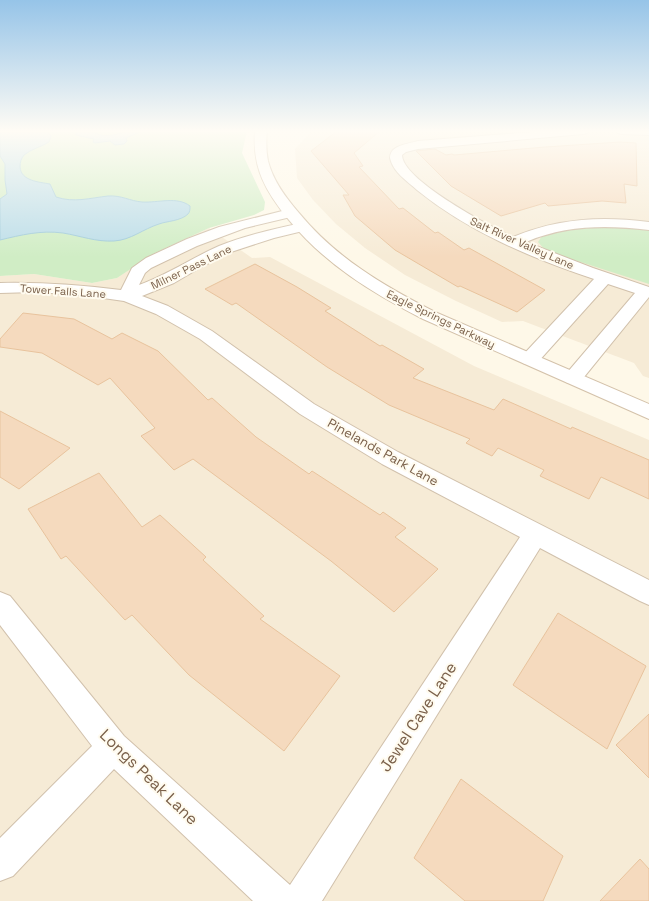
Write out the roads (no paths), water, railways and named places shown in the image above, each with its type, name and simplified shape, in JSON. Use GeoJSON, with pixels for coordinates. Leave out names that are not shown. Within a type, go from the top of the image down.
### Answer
{"type":"FeatureCollection","features":[{"type":"Feature","properties":{"kind":"street","name":"Eagle Springs Parkway"},"geometry":{"type":"LineString","coordinates":[[266,173],[276,193],[302,227],[321,247],[369,283],[409,306],[468,334],[530,359],[649,412]]}},
{"type":"Feature","properties":{"kind":"street","name":"Salt River Valley Lane"},"geometry":{"type":"LineString","coordinates":[[406,173],[426,192],[474,224],[546,256],[604,278],[647,291]]}},
{"type":"Feature","properties":{"kind":"street","name":"Milner Pass Lane"},"geometry":{"type":"LineString","coordinates":[[127,296],[138,271],[147,264],[173,250],[219,232],[259,219],[290,213]]}},
{"type":"Feature","properties":{"kind":"street"},"geometry":{"type":"LineString","coordinates":[[514,242],[529,235],[556,226],[576,223],[614,222],[649,226]]}},
{"type":"Feature","properties":{"kind":"street","name":"Milner Pass Lane"},"geometry":{"type":"LineString","coordinates":[[127,296],[168,280],[197,263],[226,249],[270,234],[302,227]]}},
{"type":"Feature","properties":{"kind":"street"},"geometry":{"type":"LineString","coordinates":[[530,359],[604,278]]}},
{"type":"Feature","properties":{"kind":"street","name":"Tower Falls Lane"},"geometry":{"type":"LineString","coordinates":[[0,288],[35,287],[82,290],[127,296]]}},
{"type":"Feature","properties":{"kind":"street"},"geometry":{"type":"LineString","coordinates":[[573,378],[647,291]]}},
{"type":"Feature","properties":{"kind":"street","name":"Pinelands Park Lane"},"geometry":{"type":"LineString","coordinates":[[127,296],[162,310],[206,335],[307,409],[390,458],[649,593]]}},
{"type":"Feature","properties":{"kind":"street","name":"Jewel Cave Lane"},"geometry":{"type":"LineString","coordinates":[[301,901],[536,533]]}},
{"type":"Feature","properties":{"kind":"street","name":"Longs Peak Lane"},"geometry":{"type":"LineString","coordinates":[[0,604],[113,747],[280,901]]}},
{"type":"Feature","properties":{"kind":"street"},"geometry":{"type":"LineString","coordinates":[[0,863],[113,747]]}},
{"type":"Feature","properties":{"kind":"water"},"geometry":{"type":"Polygon","coordinates":[[[5,173],[22,173],[31,180],[50,184],[56,197],[69,200],[113,196],[142,202],[179,201],[190,206],[190,209],[188,214],[182,218],[159,224],[126,239],[114,241],[101,241],[55,232],[23,235],[0,240],[0,199],[7,194],[5,173]]]}}]}
